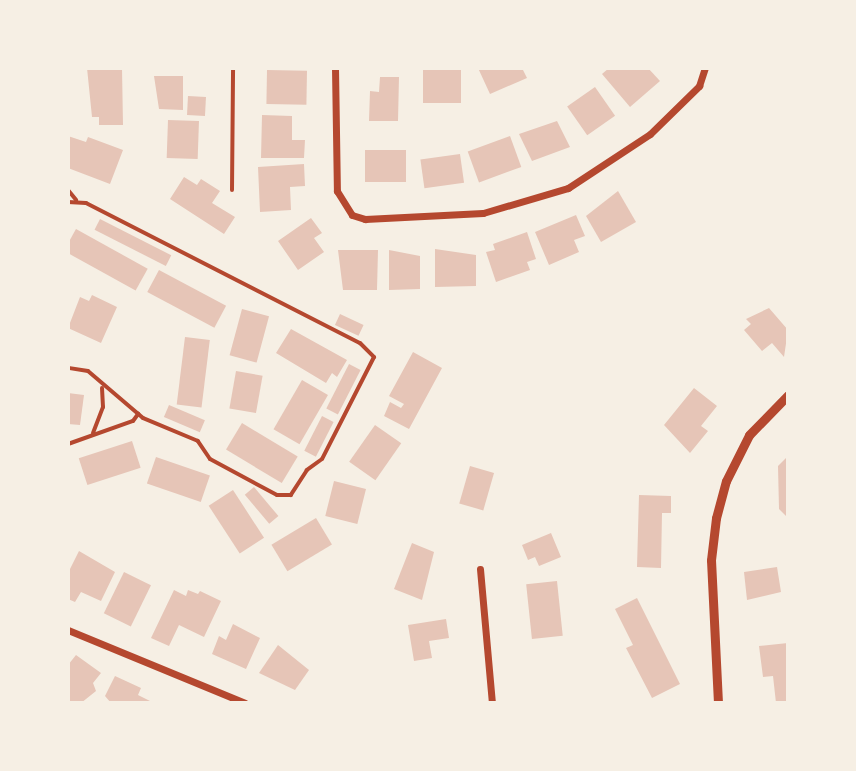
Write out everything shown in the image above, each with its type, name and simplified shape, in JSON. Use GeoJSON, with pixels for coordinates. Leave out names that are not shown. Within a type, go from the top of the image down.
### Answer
{"type":"FeatureCollection","features":[{"type":"Feature","properties":{"kind":"street"},"geometry":{"type":"LineString","coordinates":[[335,68],[337,191],[352,215],[365,219],[483,213],[568,188],[650,134],[699,86],[705,68]]}},
{"type":"Feature","properties":{"kind":"street"},"geometry":{"type":"LineString","coordinates":[[718,703],[711,560],[716,518],[726,481],[749,435],[788,395]]}},
{"type":"Feature","properties":{"kind":"street"},"geometry":{"type":"LineString","coordinates":[[480,569],[492,703]]}},
{"type":"Feature","properties":{"kind":"street"},"geometry":{"type":"LineString","coordinates":[[68,630],[245,703]]}},
{"type":"Feature","properties":{"kind":"lane"},"geometry":{"type":"LineString","coordinates":[[232,190],[233,68]]}},
{"type":"Feature","properties":{"kind":"lane"},"geometry":{"type":"LineString","coordinates":[[68,190],[76,200],[360,343],[374,357],[322,459],[307,470],[291,495],[277,495],[210,459],[198,441],[139,414],[102,387],[88,371],[68,368]]}},
{"type":"Feature","properties":{"kind":"lane"},"geometry":{"type":"LineString","coordinates":[[68,202],[76,200]]}},
{"type":"Feature","properties":{"kind":"lane"},"geometry":{"type":"LineString","coordinates":[[91,435],[103,407],[102,387]]}},
{"type":"Feature","properties":{"kind":"lane"},"geometry":{"type":"LineString","coordinates":[[68,444],[133,421],[139,414]]}},
{"type":"Feature","properties":{"kind":"building"},"geometry":{"type":"Polygon","coordinates":[[[87,68],[122,68],[123,125],[99,125],[99,117],[92,117],[87,68]]]}},
{"type":"Feature","properties":{"kind":"building"},"geometry":{"type":"Polygon","coordinates":[[[423,68],[461,68],[461,103],[423,103],[423,68]]]}},
{"type":"Feature","properties":{"kind":"building"},"geometry":{"type":"Polygon","coordinates":[[[478,68],[522,68],[527,78],[490,94],[478,68]]]}},
{"type":"Feature","properties":{"kind":"building"},"geometry":{"type":"Polygon","coordinates":[[[609,68],[648,68],[660,81],[630,107],[602,74],[609,68]]]}},
{"type":"Feature","properties":{"kind":"building"},"geometry":{"type":"Polygon","coordinates":[[[267,70],[307,71],[306,105],[266,104],[267,70]]]}},
{"type":"Feature","properties":{"kind":"building"},"geometry":{"type":"Polygon","coordinates":[[[154,76],[183,76],[183,110],[159,109],[154,76]]]}},
{"type":"Feature","properties":{"kind":"building"},"geometry":{"type":"Polygon","coordinates":[[[380,77],[399,77],[398,121],[369,121],[370,91],[379,92],[380,77]]]}},
{"type":"Feature","properties":{"kind":"building"},"geometry":{"type":"Polygon","coordinates":[[[595,87],[615,116],[587,135],[567,107],[595,87]]]}},
{"type":"Feature","properties":{"kind":"building"},"geometry":{"type":"Polygon","coordinates":[[[188,96],[206,97],[205,116],[187,115],[188,96]]]}},
{"type":"Feature","properties":{"kind":"building"},"geometry":{"type":"Polygon","coordinates":[[[262,115],[292,116],[292,140],[305,140],[304,158],[261,158],[262,115]]]}},
{"type":"Feature","properties":{"kind":"building"},"geometry":{"type":"Polygon","coordinates":[[[168,120],[199,121],[198,159],[167,158],[168,120]]]}},
{"type":"Feature","properties":{"kind":"building"},"geometry":{"type":"Polygon","coordinates":[[[557,121],[570,147],[532,161],[519,134],[557,121]]]}},
{"type":"Feature","properties":{"kind":"building"},"geometry":{"type":"Polygon","coordinates":[[[68,136],[86,142],[88,137],[123,150],[110,184],[68,168],[68,136]]]}},
{"type":"Feature","properties":{"kind":"building"},"geometry":{"type":"Polygon","coordinates":[[[510,136],[521,167],[479,182],[468,151],[510,136]]]}},
{"type":"Feature","properties":{"kind":"building"},"geometry":{"type":"Polygon","coordinates":[[[365,150],[406,150],[406,182],[365,182],[365,150]]]}},
{"type":"Feature","properties":{"kind":"building"},"geometry":{"type":"Polygon","coordinates":[[[460,154],[464,183],[424,188],[420,160],[460,154]]]}},
{"type":"Feature","properties":{"kind":"building"},"geometry":{"type":"Polygon","coordinates":[[[304,164],[305,186],[290,187],[291,210],[260,212],[258,167],[304,164]]]}},
{"type":"Feature","properties":{"kind":"building"},"geometry":{"type":"Polygon","coordinates":[[[184,177],[197,185],[201,179],[220,191],[212,203],[235,217],[224,234],[170,199],[184,177]]]}},
{"type":"Feature","properties":{"kind":"building"},"geometry":{"type":"Polygon","coordinates":[[[618,191],[636,222],[601,242],[586,216],[618,191]]]}},
{"type":"Feature","properties":{"kind":"building"},"geometry":{"type":"Polygon","coordinates":[[[576,215],[585,236],[574,240],[579,252],[549,265],[535,232],[576,215]]]}},
{"type":"Feature","properties":{"kind":"building"},"geometry":{"type":"Polygon","coordinates":[[[311,218],[322,233],[314,238],[324,252],[298,270],[278,241],[311,218]]]}},
{"type":"Feature","properties":{"kind":"building"},"geometry":{"type":"Polygon","coordinates":[[[100,219],[171,255],[166,266],[95,230],[100,219]]]}},
{"type":"Feature","properties":{"kind":"building"},"geometry":{"type":"Polygon","coordinates":[[[76,229],[148,269],[136,291],[68,253],[68,243],[76,229]]]}},
{"type":"Feature","properties":{"kind":"building"},"geometry":{"type":"Polygon","coordinates":[[[527,232],[536,259],[527,262],[530,270],[496,282],[486,252],[495,250],[493,244],[527,232]]]}},
{"type":"Feature","properties":{"kind":"building"},"geometry":{"type":"Polygon","coordinates":[[[435,249],[476,255],[476,286],[435,287],[435,249]]]}},
{"type":"Feature","properties":{"kind":"building"},"geometry":{"type":"Polygon","coordinates":[[[338,250],[378,250],[377,290],[343,290],[338,250]]]}},
{"type":"Feature","properties":{"kind":"building"},"geometry":{"type":"Polygon","coordinates":[[[389,250],[420,256],[420,289],[389,290],[389,250]]]}},
{"type":"Feature","properties":{"kind":"building"},"geometry":{"type":"Polygon","coordinates":[[[159,270],[226,306],[214,328],[147,292],[159,270]]]}},
{"type":"Feature","properties":{"kind":"building"},"geometry":{"type":"Polygon","coordinates":[[[92,295],[117,307],[101,343],[68,328],[80,297],[89,301],[92,295]]]}},
{"type":"Feature","properties":{"kind":"building"},"geometry":{"type":"Polygon","coordinates":[[[769,308],[788,330],[784,357],[772,343],[762,351],[744,330],[751,324],[746,319],[769,308]]]}},
{"type":"Feature","properties":{"kind":"building"},"geometry":{"type":"Polygon","coordinates":[[[242,309],[269,316],[257,363],[230,355],[242,309]]]}},
{"type":"Feature","properties":{"kind":"building"},"geometry":{"type":"Polygon","coordinates":[[[340,314],[364,325],[358,336],[335,325],[340,314]]]}},
{"type":"Feature","properties":{"kind":"building"},"geometry":{"type":"Polygon","coordinates":[[[291,329],[347,360],[337,377],[332,373],[326,383],[276,353],[291,329]]]}},
{"type":"Feature","properties":{"kind":"building"},"geometry":{"type":"Polygon","coordinates":[[[185,337],[210,340],[202,408],[177,404],[185,337]]]}},
{"type":"Feature","properties":{"kind":"building"},"geometry":{"type":"Polygon","coordinates":[[[413,352],[442,368],[409,429],[384,416],[390,402],[401,408],[404,404],[389,396],[413,352]]]}},
{"type":"Feature","properties":{"kind":"building"},"geometry":{"type":"Polygon","coordinates":[[[349,364],[361,370],[338,414],[326,409],[349,364]]]}},
{"type":"Feature","properties":{"kind":"building"},"geometry":{"type":"Polygon","coordinates":[[[236,371],[263,376],[256,413],[229,408],[236,371]]]}},
{"type":"Feature","properties":{"kind":"building"},"geometry":{"type":"Polygon","coordinates":[[[302,380],[328,395],[299,444],[274,429],[302,380]]]}},
{"type":"Feature","properties":{"kind":"building"},"geometry":{"type":"Polygon","coordinates":[[[694,388],[717,406],[701,426],[708,431],[690,453],[664,425],[694,388]]]}},
{"type":"Feature","properties":{"kind":"building"},"geometry":{"type":"Polygon","coordinates":[[[68,393],[84,395],[80,425],[68,424],[68,393]]]}},
{"type":"Feature","properties":{"kind":"building"},"geometry":{"type":"Polygon","coordinates":[[[169,405],[205,420],[200,432],[164,417],[169,405]]]}},
{"type":"Feature","properties":{"kind":"building"},"geometry":{"type":"Polygon","coordinates":[[[322,416],[334,422],[316,457],[304,451],[322,416]]]}},
{"type":"Feature","properties":{"kind":"building"},"geometry":{"type":"Polygon","coordinates":[[[242,423],[298,456],[282,483],[226,450],[242,423]]]}},
{"type":"Feature","properties":{"kind":"building"},"geometry":{"type":"Polygon","coordinates":[[[375,425],[401,443],[375,480],[349,462],[375,425]]]}},
{"type":"Feature","properties":{"kind":"building"},"geometry":{"type":"Polygon","coordinates":[[[132,441],[141,468],[87,485],[79,458],[132,441]]]}},
{"type":"Feature","properties":{"kind":"building"},"geometry":{"type":"Polygon","coordinates":[[[788,456],[788,518],[779,509],[778,466],[788,456]]]}},
{"type":"Feature","properties":{"kind":"building"},"geometry":{"type":"Polygon","coordinates":[[[156,457],[210,476],[201,502],[147,483],[156,457]]]}},
{"type":"Feature","properties":{"kind":"building"},"geometry":{"type":"Polygon","coordinates":[[[470,466],[494,473],[483,510],[459,503],[470,466]]]}},
{"type":"Feature","properties":{"kind":"building"},"geometry":{"type":"Polygon","coordinates":[[[334,481],[366,489],[357,524],[325,516],[334,481]]]}},
{"type":"Feature","properties":{"kind":"building"},"geometry":{"type":"Polygon","coordinates":[[[254,487],[278,516],[269,524],[245,495],[254,487]]]}},
{"type":"Feature","properties":{"kind":"building"},"geometry":{"type":"Polygon","coordinates":[[[233,490],[264,538],[240,554],[209,506],[233,490]]]}},
{"type":"Feature","properties":{"kind":"building"},"geometry":{"type":"Polygon","coordinates":[[[639,495],[671,496],[671,513],[662,513],[661,568],[637,567],[639,495]]]}},
{"type":"Feature","properties":{"kind":"building"},"geometry":{"type":"Polygon","coordinates":[[[316,518],[332,545],[287,571],[271,545],[316,518]]]}},
{"type":"Feature","properties":{"kind":"building"},"geometry":{"type":"Polygon","coordinates":[[[551,533],[561,557],[539,566],[535,557],[528,560],[522,545],[551,533]]]}},
{"type":"Feature","properties":{"kind":"building"},"geometry":{"type":"Polygon","coordinates":[[[412,543],[434,552],[422,600],[394,589],[412,543]]]}},
{"type":"Feature","properties":{"kind":"building"},"geometry":{"type":"Polygon","coordinates":[[[79,551],[115,572],[101,601],[81,592],[75,602],[68,599],[68,573],[79,551]]]}},
{"type":"Feature","properties":{"kind":"building"},"geometry":{"type":"Polygon","coordinates":[[[777,567],[781,592],[747,600],[744,572],[777,567]]]}},
{"type":"Feature","properties":{"kind":"building"},"geometry":{"type":"Polygon","coordinates":[[[124,572],[151,585],[131,626],[104,613],[124,572]]]}},
{"type":"Feature","properties":{"kind":"building"},"geometry":{"type":"Polygon","coordinates":[[[557,581],[563,636],[532,639],[526,584],[557,581]]]}},
{"type":"Feature","properties":{"kind":"building"},"geometry":{"type":"Polygon","coordinates":[[[174,590],[186,596],[188,590],[198,594],[200,591],[221,601],[204,637],[179,625],[169,646],[151,638],[174,590]]]}},
{"type":"Feature","properties":{"kind":"building"},"geometry":{"type":"Polygon","coordinates":[[[637,598],[680,684],[652,698],[626,648],[633,645],[615,609],[637,598]]]}},
{"type":"Feature","properties":{"kind":"building"},"geometry":{"type":"Polygon","coordinates":[[[446,619],[449,638],[429,641],[432,658],[414,661],[408,625],[446,619]]]}},
{"type":"Feature","properties":{"kind":"building"},"geometry":{"type":"Polygon","coordinates":[[[233,624],[260,638],[246,669],[212,654],[219,636],[226,640],[233,624]]]}},
{"type":"Feature","properties":{"kind":"building"},"geometry":{"type":"Polygon","coordinates":[[[788,643],[788,703],[776,703],[773,676],[763,677],[759,646],[788,643]]]}},
{"type":"Feature","properties":{"kind":"building"},"geometry":{"type":"Polygon","coordinates":[[[278,645],[309,670],[295,690],[259,673],[278,645]]]}},
{"type":"Feature","properties":{"kind":"building"},"geometry":{"type":"Polygon","coordinates":[[[76,655],[101,673],[93,683],[96,691],[81,703],[68,703],[68,665],[76,655]]]}},
{"type":"Feature","properties":{"kind":"building"},"geometry":{"type":"Polygon","coordinates":[[[115,676],[141,688],[138,695],[154,703],[111,703],[105,696],[115,676]]]}}]}
